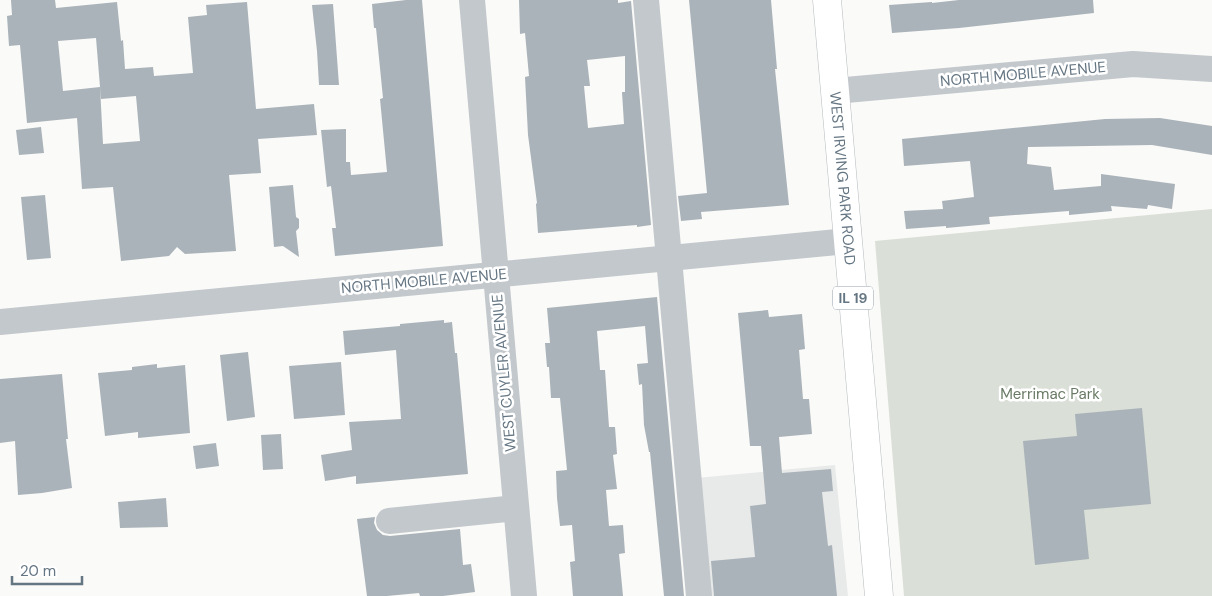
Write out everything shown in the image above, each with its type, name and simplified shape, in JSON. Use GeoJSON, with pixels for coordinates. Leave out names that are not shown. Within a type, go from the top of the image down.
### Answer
{"type":"FeatureCollection","features":[{"type":"Feature","properties":{"kind":"main road","name":"WEST IRVING PARK ROAD"},"geometry":{"type":"LineString","coordinates":[[827,0],[879,596]]}},
{"type":"Feature","properties":{"kind":"street","name":"WEST CUYLER AVENUE"},"geometry":{"type":"LineString","coordinates":[[472,0],[524,596]]}},
{"type":"Feature","properties":{"kind":"street"},"geometry":{"type":"LineString","coordinates":[[646,0],[699,596]]}},
{"type":"Feature","properties":{"kind":"street","name":"NORTH MOBILE AVENUE"},"geometry":{"type":"LineString","coordinates":[[835,91],[1133,64],[1212,69]]}},
{"type":"Feature","properties":{"kind":"street","name":"NORTH MOBILE AVENUE"},"geometry":{"type":"LineString","coordinates":[[0,322],[848,241]]}},
{"type":"Feature","properties":{"kind":"street"},"geometry":{"type":"LineString","coordinates":[[389,521],[516,508]]}},
{"type":"Feature","properties":{"kind":"shaded area"},"geometry":{"type":"Polygon","coordinates":[[[835,465],[848,596],[696,596],[685,479],[835,465]]]}},
{"type":"Feature","properties":{"kind":"green space","name":"Merrimac Park"},"geometry":{"type":"Polygon","coordinates":[[[1212,209],[1212,596],[904,596],[875,241],[1212,209]]]}},
{"type":"Feature","properties":{"kind":"building"},"geometry":{"type":"Polygon","coordinates":[[[11,0],[55,0],[56,8],[117,2],[125,69],[153,67],[154,76],[193,73],[188,17],[207,15],[206,5],[247,2],[256,109],[314,104],[317,135],[258,139],[261,173],[229,175],[236,251],[185,254],[177,247],[169,256],[121,261],[113,187],[82,189],[77,118],[27,123],[20,45],[9,46],[7,16],[12,15],[11,0]],[[96,38],[58,41],[63,91],[100,87],[103,144],[140,141],[136,96],[101,99],[96,38]]]}},
{"type":"Feature","properties":{"kind":"building"},"geometry":{"type":"Polygon","coordinates":[[[422,0],[443,246],[335,256],[332,228],[336,228],[331,186],[327,187],[321,130],[346,129],[346,162],[350,162],[351,175],[387,172],[380,99],[383,98],[372,4],[422,0]]]}},
{"type":"Feature","properties":{"kind":"building"},"geometry":{"type":"Polygon","coordinates":[[[519,0],[618,0],[618,3],[631,1],[651,225],[538,233],[537,203],[528,135],[525,77],[529,76],[525,33],[520,34],[519,0]],[[625,56],[587,60],[590,86],[584,86],[588,128],[624,124],[622,92],[625,92],[625,56]]]}},
{"type":"Feature","properties":{"kind":"building"},"geometry":{"type":"Polygon","coordinates":[[[689,0],[771,0],[777,69],[775,69],[789,205],[701,212],[702,219],[681,221],[678,196],[707,193],[689,0]]]}},
{"type":"Feature","properties":{"kind":"building"},"geometry":{"type":"Polygon","coordinates":[[[959,0],[1093,0],[1094,13],[959,28],[892,33],[889,5],[959,0]]]}},
{"type":"Feature","properties":{"kind":"building"},"geometry":{"type":"Polygon","coordinates":[[[333,4],[339,85],[319,85],[312,5],[333,4]]]}},
{"type":"Feature","properties":{"kind":"building"},"geometry":{"type":"Polygon","coordinates":[[[1160,118],[1212,126],[1212,155],[1152,145],[1028,147],[1027,164],[1051,167],[1054,190],[1101,186],[1101,174],[1175,184],[1172,209],[1148,205],[1147,209],[1111,206],[1112,211],[1069,215],[1069,211],[989,217],[990,224],[906,229],[904,211],[943,209],[942,201],[974,197],[970,161],[904,166],[902,139],[1105,119],[1160,118]]]}},
{"type":"Feature","properties":{"kind":"building"},"geometry":{"type":"Polygon","coordinates":[[[41,127],[44,153],[19,155],[16,130],[41,127]]]}},
{"type":"Feature","properties":{"kind":"building"},"geometry":{"type":"Polygon","coordinates":[[[293,185],[296,217],[299,219],[299,228],[296,231],[299,257],[283,246],[274,247],[269,187],[293,185]]]}},
{"type":"Feature","properties":{"kind":"building"},"geometry":{"type":"Polygon","coordinates":[[[45,195],[51,258],[27,260],[21,197],[45,195]]]}},
{"type":"Feature","properties":{"kind":"building"},"geometry":{"type":"Polygon","coordinates":[[[657,297],[684,596],[664,596],[650,452],[644,425],[642,384],[639,385],[637,364],[648,363],[645,326],[597,331],[600,370],[605,370],[609,427],[615,427],[617,454],[613,455],[617,489],[606,490],[609,526],[623,525],[625,553],[619,554],[623,596],[573,596],[570,562],[575,561],[572,525],[560,526],[557,498],[556,471],[567,470],[560,398],[551,398],[549,367],[547,367],[545,343],[550,343],[547,308],[657,297]]]}},
{"type":"Feature","properties":{"kind":"building"},"geometry":{"type":"Polygon","coordinates":[[[768,310],[769,317],[802,314],[805,349],[799,350],[803,399],[809,399],[812,434],[779,437],[782,473],[831,469],[833,491],[822,492],[828,546],[832,545],[837,596],[714,596],[711,561],[755,557],[750,506],[766,504],[761,446],[750,446],[738,313],[768,310]]]}},
{"type":"Feature","properties":{"kind":"building"},"geometry":{"type":"Polygon","coordinates":[[[444,320],[444,323],[452,322],[455,353],[457,353],[468,474],[356,484],[356,476],[325,481],[321,455],[352,450],[349,422],[401,419],[396,350],[345,355],[343,331],[444,320]]]}},
{"type":"Feature","properties":{"kind":"building"},"geometry":{"type":"Polygon","coordinates":[[[248,352],[255,417],[227,421],[220,355],[248,352]]]}},
{"type":"Feature","properties":{"kind":"building"},"geometry":{"type":"Polygon","coordinates":[[[341,362],[345,415],[294,419],[289,366],[341,362]]]}},
{"type":"Feature","properties":{"kind":"building"},"geometry":{"type":"Polygon","coordinates":[[[157,364],[157,368],[185,365],[190,433],[138,438],[138,432],[105,436],[98,373],[132,370],[132,367],[157,364]]]}},
{"type":"Feature","properties":{"kind":"building"},"geometry":{"type":"Polygon","coordinates":[[[62,374],[68,439],[66,439],[72,488],[18,495],[15,441],[0,443],[0,379],[62,374]]]}},
{"type":"Feature","properties":{"kind":"building"},"geometry":{"type":"Polygon","coordinates":[[[1142,408],[1151,504],[1084,510],[1089,559],[1035,565],[1023,441],[1077,436],[1075,414],[1142,408]]]}},
{"type":"Feature","properties":{"kind":"building"},"geometry":{"type":"Polygon","coordinates":[[[281,434],[283,469],[263,470],[261,435],[281,434]]]}},
{"type":"Feature","properties":{"kind":"building"},"geometry":{"type":"Polygon","coordinates":[[[216,443],[219,466],[196,469],[193,446],[216,443]]]}},
{"type":"Feature","properties":{"kind":"building"},"geometry":{"type":"Polygon","coordinates":[[[166,498],[168,527],[120,528],[118,502],[166,498]]]}},
{"type":"Feature","properties":{"kind":"building"},"geometry":{"type":"Polygon","coordinates":[[[375,517],[374,523],[377,530],[383,535],[390,536],[460,529],[463,565],[471,564],[475,592],[443,596],[420,596],[419,593],[367,596],[357,519],[375,517]]]}}]}
